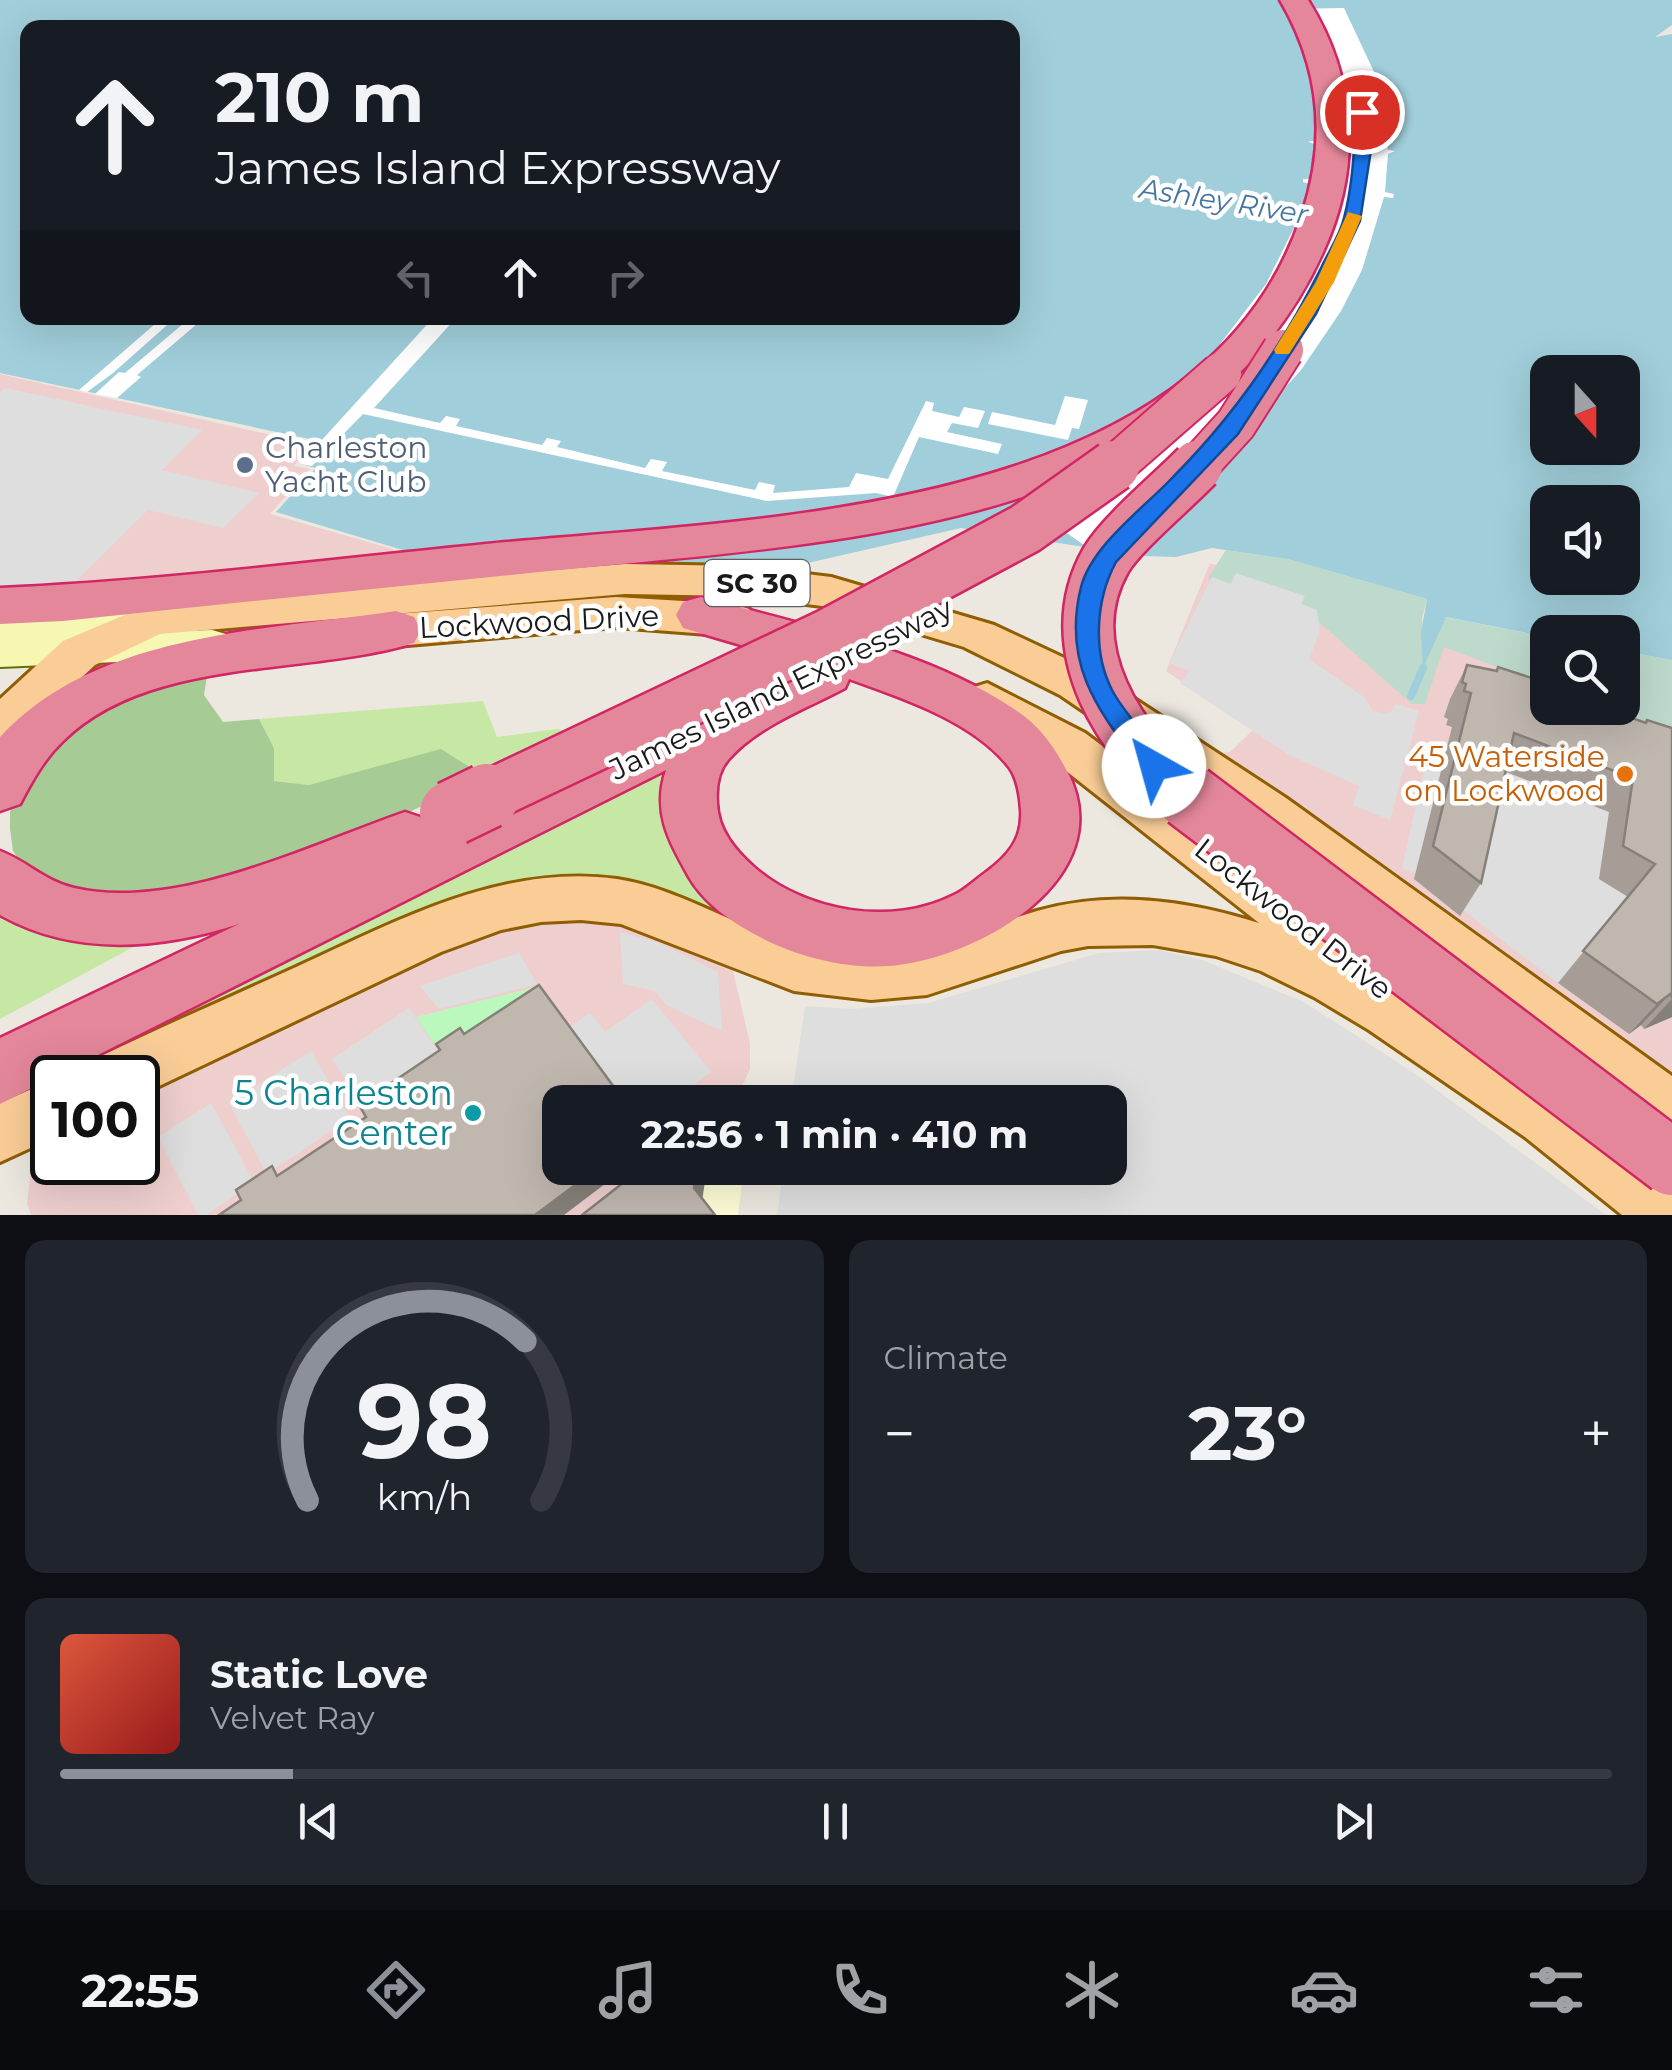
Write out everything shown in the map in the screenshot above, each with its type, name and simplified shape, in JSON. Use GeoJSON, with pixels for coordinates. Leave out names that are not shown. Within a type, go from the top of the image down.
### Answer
{"type":"FeatureCollection","features":[{"type":"Feature","properties":{"kind":"highway","name":"James Island Expressway"},"geometry":{"type":"LineString","coordinates":[[0,1072],[440,830],[829,634],[1009,538],[1126,458],[1221,372],[1278,301],[1304,258],[1326,198],[1334,155],[1332,94],[1319,47],[1294,0]]}},
{"type":"Feature","properties":{"kind":"highway","name":"James Island Expressway"},"geometry":{"type":"LineString","coordinates":[[0,1044],[296,896],[440,830],[826,674],[999,582],[1114,508],[1200,435],[1283,350],[1340,251],[1358,192],[1362,112],[1342,41],[1317,0]]}},
{"type":"Feature","properties":{"kind":"highway"},"geometry":{"type":"LineString","coordinates":[[1328,0],[1342,41]]}},
{"type":"Feature","properties":{"kind":"highway","name":"SC 30"},"geometry":{"type":"LineString","coordinates":[[1283,350],[1231,430],[1108,557],[1092,584],[1087,631],[1089,659],[1101,694],[1130,738],[1178,789],[1672,1162]]}},
{"type":"Feature","properties":{"kind":"highway"},"geometry":{"type":"LineString","coordinates":[[277,619],[939,508],[1059,468],[1146,423],[1221,372]]}},
{"type":"Feature","properties":{"kind":"highway"},"geometry":{"type":"LineString","coordinates":[[0,606],[277,619],[396,630]]}},
{"type":"Feature","properties":{"kind":"highway"},"geometry":{"type":"LineString","coordinates":[[701,616],[886,670],[993,722],[1018,742],[1043,776],[1050,815],[1048,839],[1033,866],[1003,897],[942,928],[904,936],[824,934],[790,924],[734,892],[713,867],[691,823],[688,798],[702,755],[732,727],[826,674]]}},
{"type":"Feature","properties":{"kind":"highway","name":"SC 30"},"geometry":{"type":"LineString","coordinates":[[0,788],[17,756],[64,708],[106,685],[172,664],[277,619]]}},
{"type":"Feature","properties":{"kind":"highway","name":"SC 30"},"geometry":{"type":"LineString","coordinates":[[0,876],[5,886],[54,912],[153,916],[184,912],[292,881],[440,830]]}},
{"type":"Feature","properties":{"kind":"main road","name":"Lockwood Drive"},"geometry":{"type":"LineString","coordinates":[[0,653],[79,653],[277,619],[625,579],[741,581],[831,592],[980,636],[1076,683],[1269,812],[1672,1111]]}},
{"type":"Feature","properties":{"kind":"main road","name":"Lockwood Drive"},"geometry":{"type":"LineString","coordinates":[[396,630],[599,613],[701,616],[787,628],[949,680],[1068,746],[1671,1215]]}},
{"type":"Feature","properties":{"kind":"main road"},"geometry":{"type":"LineString","coordinates":[[0,726],[79,653],[153,619]]}},
{"type":"Feature","properties":{"kind":"main road","name":"Lockwood Drive"},"geometry":{"type":"LineString","coordinates":[[0,625],[277,619]]}},
{"type":"Feature","properties":{"kind":"main road"},"geometry":{"type":"LineString","coordinates":[[160,1057],[422,936],[484,912],[544,901],[620,902],[794,968],[842,975],[886,976],[926,970],[1026,937],[1088,924],[1127,922],[1213,931],[1331,975],[1548,1119]]}},
{"type":"Feature","properties":{"kind":"main road"},"geometry":{"type":"LineString","coordinates":[[0,1133],[30,1119]]}},
{"type":"Feature","properties":{"kind":"shaded area"},"geometry":{"type":"Polygon","coordinates":[[[0,374],[312,444],[294,466],[310,469],[270,514],[393,549],[393,561],[0,599],[0,374]]]}},
{"type":"Feature","properties":{"kind":"shaded area"},"geometry":{"type":"Polygon","coordinates":[[[5,388],[202,430],[162,470],[259,493],[223,528],[148,510],[70,587],[0,588],[0,392],[5,388]]]}},
{"type":"Feature","properties":{"kind":"shaded area"},"geometry":{"type":"Polygon","coordinates":[[[1226,550],[1288,559],[1427,599],[1422,618],[1424,665],[1445,617],[1530,634],[1530,680],[1444,647],[1425,704],[1412,704],[1311,615],[1208,578],[1226,550]]]}},
{"type":"Feature","properties":{"kind":"shaded area"},"geometry":{"type":"Polygon","coordinates":[[[1210,563],[1383,615],[1530,669],[1530,725],[1640,725],[1640,712],[1672,719],[1672,1079],[1209,754],[1230,752],[1253,730],[1166,671],[1210,563]]]}},
{"type":"Feature","properties":{"kind":"shaded area"},"geometry":{"type":"Polygon","coordinates":[[[1236,573],[1305,596],[1301,604],[1317,610],[1320,631],[1309,659],[1364,697],[1373,711],[1385,714],[1396,704],[1419,711],[1390,820],[1353,805],[1359,786],[1291,756],[1180,683],[1189,671],[1169,663],[1212,577],[1231,584],[1236,573]]]}},
{"type":"Feature","properties":{"kind":"shaded area"},"geometry":{"type":"Polygon","coordinates":[[[1640,654],[1672,660],[1672,731],[1640,720],[1640,654]]]}},
{"type":"Feature","properties":{"kind":"shaded area"},"geometry":{"type":"Polygon","coordinates":[[[208,670],[204,695],[223,722],[259,719],[274,748],[274,781],[309,785],[441,749],[484,776],[366,833],[293,861],[116,904],[27,872],[13,851],[10,829],[10,812],[21,781],[112,693],[208,670]]]}},
{"type":"Feature","properties":{"kind":"shaded area"},"geometry":{"type":"Polygon","coordinates":[[[1425,765],[1489,790],[1503,771],[1609,812],[1599,879],[1629,897],[1558,983],[1415,873],[1402,868],[1425,765]]]}},
{"type":"Feature","properties":{"kind":"shaded area"},"geometry":{"type":"Polygon","coordinates":[[[578,911],[729,954],[750,1043],[750,1069],[743,1085],[542,1085],[542,1185],[631,1185],[592,1215],[31,1215],[27,1203],[30,1177],[30,1185],[160,1185],[160,1071],[423,945],[578,911]]]}},
{"type":"Feature","properties":{"kind":"shaded area"},"geometry":{"type":"Polygon","coordinates":[[[620,932],[659,943],[718,972],[722,1031],[666,1005],[655,991],[623,984],[620,932]]]}},
{"type":"Feature","properties":{"kind":"shaded area"},"geometry":{"type":"Polygon","coordinates":[[[1158,950],[1202,960],[1304,1002],[1411,1071],[1606,1215],[777,1215],[781,1185],[1127,1185],[1127,1085],[793,1085],[805,1006],[851,1009],[928,1003],[1099,953],[1158,950]]]}},
{"type":"Feature","properties":{"kind":"shaded area"},"geometry":{"type":"Polygon","coordinates":[[[519,953],[537,984],[439,1009],[420,986],[519,953]]]}},
{"type":"Feature","properties":{"kind":"shaded area"},"geometry":{"type":"Polygon","coordinates":[[[652,999],[711,1072],[694,1085],[613,1085],[570,1027],[590,1013],[605,1032],[652,999]]]}},
{"type":"Feature","properties":{"kind":"shaded area"},"geometry":{"type":"Polygon","coordinates":[[[409,1008],[441,1055],[363,1108],[332,1059],[409,1008]]]}},
{"type":"Feature","properties":{"kind":"shaded area"},"geometry":{"type":"Polygon","coordinates":[[[311,1051],[350,1118],[267,1174],[229,1103],[311,1051]]]}},
{"type":"Feature","properties":{"kind":"shaded area"},"geometry":{"type":"Polygon","coordinates":[[[211,1103],[254,1182],[206,1215],[198,1215],[160,1136],[211,1103]]]}},
{"type":"Feature","properties":{"kind":"shaded area"},"geometry":{"type":"Polygon","coordinates":[[[631,1185],[742,1185],[738,1215],[592,1215],[631,1185]]]}},
{"type":"Feature","properties":{"kind":"green space"},"geometry":{"type":"Polygon","coordinates":[[[483,701],[497,737],[557,729],[574,733],[484,776],[381,768],[309,785],[274,781],[274,748],[259,719],[483,701]]]}},
{"type":"Feature","properties":{"kind":"green space"},"geometry":{"type":"Polygon","coordinates":[[[679,758],[722,902],[713,915],[440,911],[128,1055],[88,1055],[679,758]]]}},
{"type":"Feature","properties":{"kind":"green space"},"geometry":{"type":"Polygon","coordinates":[[[0,900],[161,932],[0,1019],[0,900]]]}},
{"type":"Feature","properties":{"kind":"green space"},"geometry":{"type":"Polygon","coordinates":[[[532,988],[545,1005],[442,1055],[416,1017],[532,988]]]}},
{"type":"Feature","properties":{"kind":"green space"},"geometry":{"type":"Polygon","coordinates":[[[30,1084],[30,1100],[0,1114],[0,1099],[30,1084]]]}},
{"type":"Feature","properties":{"kind":"water","name":"Ashley River"},"geometry":{"type":"Polygon","coordinates":[[[0,0],[1672,0],[1672,25],[1655,37],[1672,34],[1672,660],[1640,654],[1640,615],[1530,615],[1530,634],[1446,617],[1423,668],[1421,632],[1427,599],[1288,559],[1212,548],[1176,557],[1143,556],[961,528],[777,570],[406,551],[276,512],[316,468],[300,464],[319,441],[0,373],[0,0]]]}},
{"type":"Feature","properties":{"kind":"pier"},"geometry":{"type":"Polygon","coordinates":[[[1344,8],[1376,76],[1388,150],[1395,151],[1388,154],[1385,192],[1394,194],[1393,198],[1384,197],[1362,270],[1341,311],[1301,370],[1172,513],[1091,550],[1027,505],[1036,499],[1027,493],[1152,408],[1214,352],[1266,284],[1304,208],[1311,184],[1303,179],[1312,179],[1317,146],[1308,141],[1317,141],[1313,77],[1285,9],[1344,8]]]}},
{"type":"Feature","properties":{"kind":"pier"},"geometry":{"type":"Polygon","coordinates":[[[154,325],[167,325],[113,373],[87,392],[79,390],[154,325]]]}},
{"type":"Feature","properties":{"kind":"pier"},"geometry":{"type":"Polygon","coordinates":[[[182,325],[196,325],[137,375],[141,377],[117,398],[95,394],[119,372],[125,373],[182,325]]]}},
{"type":"Feature","properties":{"kind":"pier"},"geometry":{"type":"Polygon","coordinates":[[[427,325],[450,325],[374,408],[440,423],[446,416],[460,419],[456,426],[542,445],[547,438],[561,441],[557,447],[645,468],[651,459],[667,462],[662,471],[755,490],[759,482],[775,485],[773,493],[849,487],[856,473],[888,479],[926,401],[934,403],[932,411],[959,417],[964,407],[985,411],[978,428],[952,423],[947,432],[1002,444],[998,454],[919,437],[893,497],[876,493],[767,501],[363,414],[312,466],[300,464],[427,325]]]}},
{"type":"Feature","properties":{"kind":"pier"},"geometry":{"type":"Polygon","coordinates":[[[1065,396],[1088,400],[1079,429],[1072,428],[1068,440],[988,424],[992,412],[1055,425],[1065,396]]]}},
{"type":"Feature","properties":{"kind":"building"},"geometry":{"type":"Polygon","coordinates":[[[1467,665],[1497,671],[1498,667],[1530,677],[1530,725],[1640,725],[1640,721],[1647,720],[1672,728],[1672,997],[1670,994],[1657,1004],[1583,951],[1655,864],[1623,846],[1633,778],[1514,733],[1481,883],[1433,846],[1471,693],[1464,691],[1466,684],[1462,682],[1467,665]]]}},
{"type":"Feature","properties":{"kind":"building","name":"5 Charleston Center"},"geometry":{"type":"Polygon","coordinates":[[[539,985],[613,1085],[542,1085],[542,1185],[575,1185],[535,1215],[219,1215],[241,1200],[236,1190],[272,1166],[277,1176],[366,1117],[359,1105],[440,1050],[436,1044],[460,1028],[464,1034],[539,985]]]}},
{"type":"Feature","properties":{"kind":"building"},"geometry":{"type":"Polygon","coordinates":[[[620,1185],[695,1185],[715,1215],[582,1215],[620,1185]]]}},
{"type":"Feature","properties":{"kind":"waterway"},"geometry":{"type":"LineString","coordinates":[[1411,696],[1423,668]]}},
{"type":"Feature","properties":{"kind":"slow traffic"},"geometry":{"type":"LineString","coordinates":[[1283,350],[1325,282],[1353,216]]}},
{"type":"Feature","properties":{"kind":"place","name":"Charleston Yacht Club"},"geometry":{"type":"Point","coordinates":[245,465]}},
{"type":"Feature","properties":{"kind":"place","name":"45 Waterside on Lockwood"},"geometry":{"type":"Point","coordinates":[1625,774]}},
{"type":"Feature","properties":{"kind":"place","name":"5 Charleston Center"},"geometry":{"type":"Point","coordinates":[473,1113]}},
{"type":"Feature","properties":{"kind":"route"},"geometry":{"type":"LineString","coordinates":[[1154,766],[1101,694],[1089,659],[1087,631],[1092,584],[1108,557],[1231,430],[1307,314],[1352,221],[1363,150],[1362,112]]}}]}
